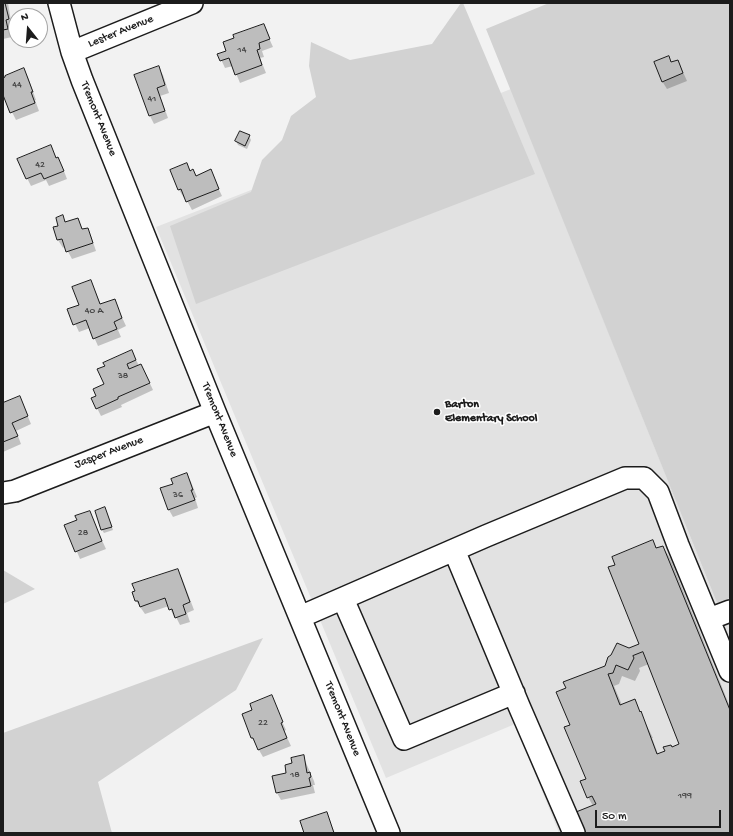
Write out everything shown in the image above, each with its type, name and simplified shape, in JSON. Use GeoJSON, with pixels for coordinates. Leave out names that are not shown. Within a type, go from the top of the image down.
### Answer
{"type":"FeatureCollection","features":[{"type":"Feature","properties":{"kind":"street","name":"Tremont Avenue"},"geometry":{"type":"LineString","coordinates":[[59,3],[72,52],[215,412],[389,833]]}},
{"type":"Feature","properties":{"kind":"street","name":"Lester Avenue"},"geometry":{"type":"LineString","coordinates":[[72,52],[192,3]]}},
{"type":"Feature","properties":{"kind":"street","name":"Jasper Avenue"},"geometry":{"type":"LineString","coordinates":[[3,493],[15,491],[215,412]]}},
{"type":"Feature","properties":{"kind":"street"},"geometry":{"type":"LineString","coordinates":[[300,617],[486,536],[625,478],[644,478],[658,492],[730,670]]}},
{"type":"Feature","properties":{"kind":"street"},"geometry":{"type":"LineString","coordinates":[[454,550],[574,833]]}},
{"type":"Feature","properties":{"kind":"street"},"geometry":{"type":"LineString","coordinates":[[343,599],[404,739],[514,693]]}},
{"type":"Feature","properties":{"kind":"street"},"geometry":{"type":"LineString","coordinates":[[709,619],[730,611]]}},
{"type":"Feature","properties":{"kind":"shaded area"},"geometry":{"type":"Polygon","coordinates":[[[461,3],[463,3],[535,174],[196,304],[170,226],[251,192],[262,160],[282,140],[291,116],[316,97],[309,66],[311,42],[350,60],[432,44],[461,3]]]}},
{"type":"Feature","properties":{"kind":"shaded area"},"geometry":{"type":"Polygon","coordinates":[[[549,3],[730,3],[730,598],[717,603],[486,29],[549,3]]]}},
{"type":"Feature","properties":{"kind":"shaded area","name":"Barton Elementary School"},"geometry":{"type":"Polygon","coordinates":[[[511,89],[717,603],[730,598],[730,634],[727,636],[730,642],[730,833],[559,833],[515,724],[386,778],[156,227],[511,89]]]}},
{"type":"Feature","properties":{"kind":"shaded area"},"geometry":{"type":"Polygon","coordinates":[[[3,570],[35,589],[3,604],[3,570]]]}},
{"type":"Feature","properties":{"kind":"shaded area"},"geometry":{"type":"Polygon","coordinates":[[[263,638],[236,690],[98,782],[112,833],[3,833],[3,733],[263,638]]]}},
{"type":"Feature","properties":{"kind":"building"},"geometry":{"type":"Polygon","coordinates":[[[3,3],[5,3],[8,15],[8,19],[6,20],[8,29],[3,30],[3,3]]]}},
{"type":"Feature","properties":{"kind":"building"},"geometry":{"type":"Polygon","coordinates":[[[264,24],[270,39],[259,43],[260,49],[257,50],[262,65],[235,75],[229,58],[220,61],[217,54],[226,51],[223,42],[234,38],[233,35],[264,24]]]}},
{"type":"Feature","properties":{"kind":"building"},"geometry":{"type":"Polygon","coordinates":[[[669,56],[671,62],[678,60],[683,73],[662,82],[654,62],[669,56]]]}},
{"type":"Feature","properties":{"kind":"building"},"geometry":{"type":"Polygon","coordinates":[[[159,66],[165,85],[157,88],[165,111],[149,116],[134,75],[159,66]]]}},
{"type":"Feature","properties":{"kind":"building"},"geometry":{"type":"Polygon","coordinates":[[[24,68],[33,92],[31,92],[35,103],[10,113],[3,95],[3,78],[24,68]]]}},
{"type":"Feature","properties":{"kind":"building"},"geometry":{"type":"Polygon","coordinates":[[[240,131],[250,135],[245,146],[235,141],[240,131]]]}},
{"type":"Feature","properties":{"kind":"building"},"geometry":{"type":"Polygon","coordinates":[[[51,145],[56,158],[58,157],[64,171],[44,179],[41,173],[26,179],[17,159],[51,145]]]}},
{"type":"Feature","properties":{"kind":"building"},"geometry":{"type":"Polygon","coordinates":[[[187,163],[190,171],[193,169],[196,176],[211,169],[219,189],[186,202],[181,189],[178,190],[170,170],[187,163]]]}},
{"type":"Feature","properties":{"kind":"building"},"geometry":{"type":"Polygon","coordinates":[[[63,215],[65,222],[78,218],[82,229],[88,228],[93,243],[66,252],[62,239],[57,240],[53,227],[58,226],[56,218],[63,215]]]}},
{"type":"Feature","properties":{"kind":"building"},"geometry":{"type":"Polygon","coordinates":[[[91,280],[100,304],[115,299],[122,318],[114,322],[117,329],[93,339],[86,320],[73,325],[67,309],[79,305],[72,287],[91,280]]]}},
{"type":"Feature","properties":{"kind":"building"},"geometry":{"type":"Polygon","coordinates":[[[132,350],[136,360],[127,364],[129,369],[141,364],[150,383],[118,397],[118,399],[96,409],[91,398],[96,396],[93,389],[104,384],[97,369],[105,366],[103,363],[132,350]]]}},
{"type":"Feature","properties":{"kind":"building"},"geometry":{"type":"Polygon","coordinates":[[[20,396],[28,416],[12,423],[18,436],[3,442],[3,403],[20,396]]]}},
{"type":"Feature","properties":{"kind":"building"},"geometry":{"type":"Polygon","coordinates":[[[187,473],[195,500],[168,510],[160,488],[173,484],[171,479],[187,473]]]}},
{"type":"Feature","properties":{"kind":"building"},"geometry":{"type":"Polygon","coordinates":[[[105,507],[112,527],[101,530],[95,511],[105,507]]]}},
{"type":"Feature","properties":{"kind":"building"},"geometry":{"type":"Polygon","coordinates":[[[90,511],[102,541],[75,552],[64,525],[77,520],[75,516],[90,511]]]}},
{"type":"Feature","properties":{"kind":"building"},"geometry":{"type":"Polygon","coordinates":[[[653,540],[656,548],[663,546],[730,710],[730,833],[584,833],[576,812],[596,804],[592,796],[587,798],[580,781],[586,779],[564,727],[570,725],[556,692],[566,688],[563,682],[605,666],[608,657],[611,655],[617,643],[629,648],[639,644],[608,567],[615,565],[612,557],[653,540]],[[643,652],[633,656],[634,658],[628,670],[616,665],[613,673],[608,674],[620,705],[635,699],[657,754],[665,751],[663,747],[671,745],[672,747],[679,744],[643,652]]]}},
{"type":"Feature","properties":{"kind":"building"},"geometry":{"type":"Polygon","coordinates":[[[178,569],[190,602],[183,605],[186,614],[175,618],[172,609],[169,610],[165,598],[140,607],[138,601],[135,601],[132,592],[135,591],[132,584],[178,569]]]}},
{"type":"Feature","properties":{"kind":"building"},"geometry":{"type":"Polygon","coordinates":[[[272,695],[283,722],[281,723],[287,738],[258,750],[253,738],[251,738],[242,714],[252,710],[250,704],[272,695]]]}},
{"type":"Feature","properties":{"kind":"building"},"geometry":{"type":"Polygon","coordinates":[[[304,755],[307,773],[310,772],[311,777],[309,778],[311,786],[276,793],[272,776],[286,773],[285,765],[292,763],[291,758],[304,755]]]}},
{"type":"Feature","properties":{"kind":"building"},"geometry":{"type":"Polygon","coordinates":[[[327,812],[334,833],[304,833],[300,821],[327,812]]]}},
{"type":"Feature","properties":{"kind":"place","name":"Barton Elementary School"},"geometry":{"type":"Point","coordinates":[437,412]}}]}
